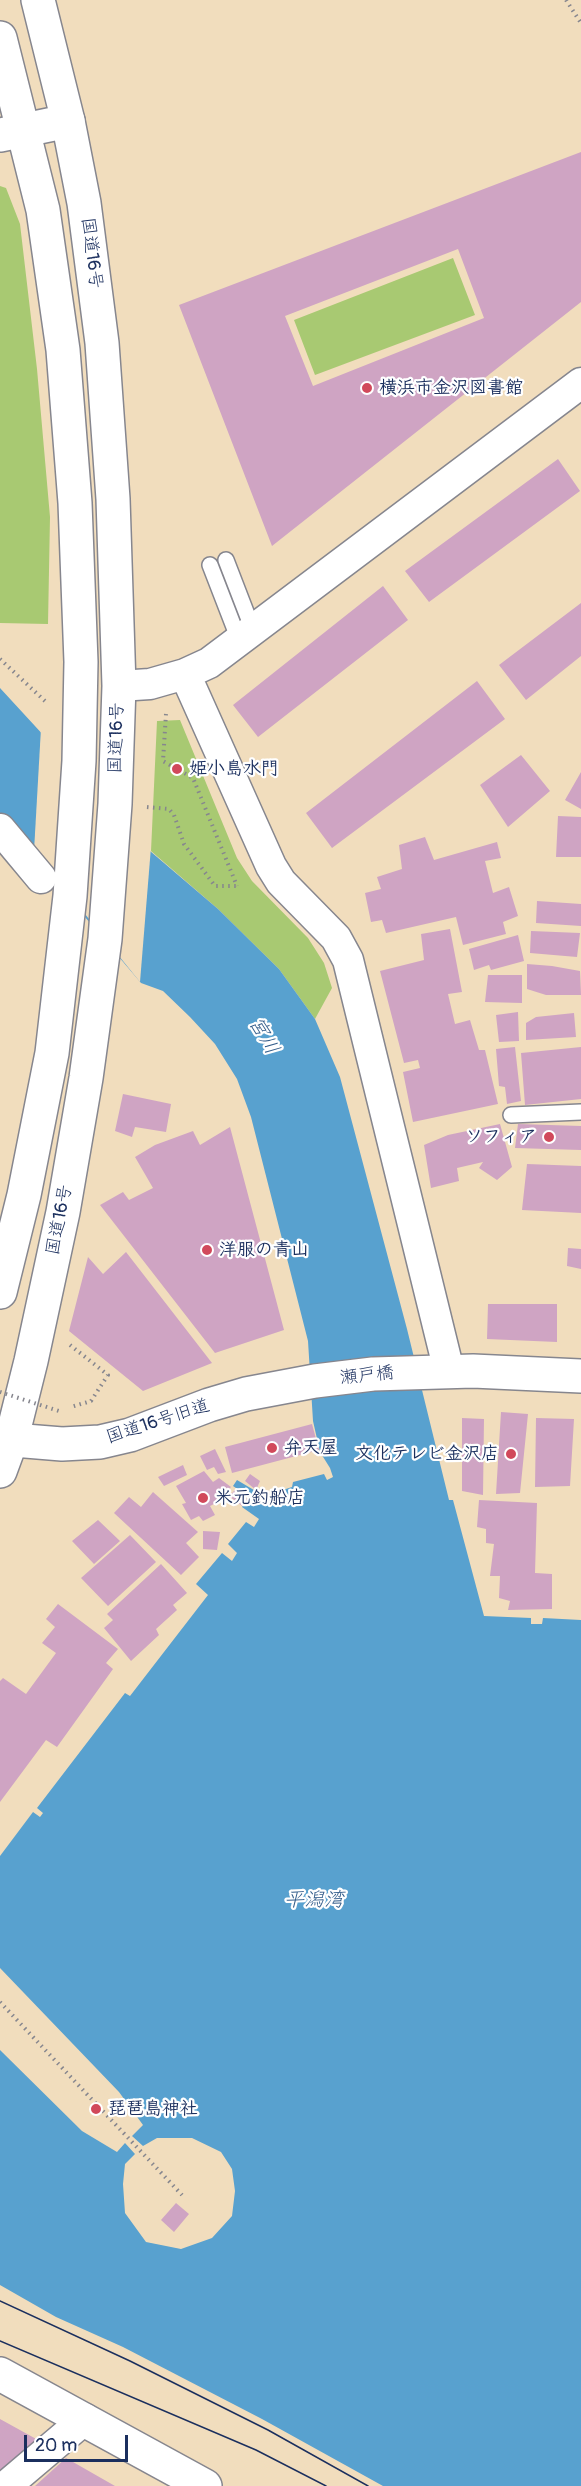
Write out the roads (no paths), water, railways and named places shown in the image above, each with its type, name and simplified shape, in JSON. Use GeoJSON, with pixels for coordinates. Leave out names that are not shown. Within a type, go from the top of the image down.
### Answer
{"type":"FeatureCollection","features":[{"type":"Feature","properties":{"kind":"main road","name":"国道16号"},"geometry":{"type":"LineString","coordinates":[[4,1451],[31,1361],[63,1212],[128,805],[119,686],[113,499],[102,343],[84,203],[68,121],[38,0]]}},
{"type":"Feature","properties":{"kind":"main road","name":"国道16号"},"geometry":{"type":"LineString","coordinates":[[0,38],[12,133],[43,210],[63,350],[75,503],[81,662],[79,761],[70,896],[52,1053],[24,1195],[0,1292]]}},
{"type":"Feature","properties":{"kind":"main road"},"geometry":{"type":"LineString","coordinates":[[12,133],[68,121]]}},
{"type":"Feature","properties":{"kind":"main road"},"geometry":{"type":"LineString","coordinates":[[435,1371],[581,1376]]}},
{"type":"Feature","properties":{"kind":"main road","name":"瀬戸橋"},"geometry":{"type":"LineString","coordinates":[[315,1381],[435,1371]]}},
{"type":"Feature","properties":{"kind":"main road","name":"国道16号旧道"},"geometry":{"type":"LineString","coordinates":[[4,1451],[100,1442],[130,1435],[209,1405],[246,1394],[315,1381]]}},
{"type":"Feature","properties":{"kind":"main road"},"geometry":{"type":"LineString","coordinates":[[0,2374],[205,2486]]}},
{"type":"Feature","properties":{"kind":"street"},"geometry":{"type":"LineString","coordinates":[[119,686],[150,684],[185,674],[209,663],[581,383]]}},
{"type":"Feature","properties":{"kind":"street"},"geometry":{"type":"LineString","coordinates":[[185,674],[271,866],[281,882],[336,938],[348,960],[435,1371]]}},
{"type":"Feature","properties":{"kind":"street"},"geometry":{"type":"LineString","coordinates":[[0,829],[41,878]]}},
{"type":"Feature","properties":{"kind":"street"},"geometry":{"type":"LineString","coordinates":[[6,2486],[85,2419]]}},
{"type":"Feature","properties":{"kind":"lane"},"geometry":{"type":"LineString","coordinates":[[226,560],[246,635]]}},
{"type":"Feature","properties":{"kind":"lane"},"geometry":{"type":"LineString","coordinates":[[210,565],[246,635]]}},
{"type":"Feature","properties":{"kind":"lane"},"geometry":{"type":"LineString","coordinates":[[511,1115],[581,1112]]}},
{"type":"Feature","properties":{"kind":"water","name":"平潟湾"},"geometry":{"type":"Polygon","coordinates":[[[0,688],[150,851],[218,909],[279,969],[315,1019],[340,1077],[407,1329],[449,1500],[453,1500],[484,1616],[531,1618],[531,1624],[542,1624],[543,1618],[581,1620],[581,2486],[383,2486],[262,2419],[123,2347],[56,2317],[0,2285],[0,2050],[82,2131],[117,2152],[125,2143],[135,2154],[125,2164],[123,2184],[125,2213],[146,2242],[181,2249],[212,2238],[232,2216],[235,2191],[232,2169],[221,2152],[192,2138],[157,2138],[143,2146],[132,2136],[143,2125],[119,2092],[0,1968],[0,1856],[33,1812],[40,1817],[43,1813],[37,1808],[125,1693],[130,1696],[208,1595],[196,1584],[222,1553],[232,1561],[237,1553],[228,1544],[246,1522],[254,1527],[259,1519],[242,1507],[249,1497],[233,1486],[237,1480],[264,1496],[292,1487],[293,1482],[324,1474],[327,1480],[333,1477],[320,1452],[313,1421],[308,1341],[251,1117],[237,1079],[215,1044],[163,991],[141,983],[0,817],[0,688]]]}},
{"type":"Feature","properties":{"kind":"tram line"},"geometry":{"type":"LineString","coordinates":[[0,2301],[130,2361],[268,2430],[368,2486]]}},
{"type":"Feature","properties":{"kind":"tram line"},"geometry":{"type":"LineString","coordinates":[[0,2341],[256,2450],[326,2486]]}},
{"type":"Feature","properties":{"kind":"place","name":"横浜市金沢図書館"},"geometry":{"type":"Point","coordinates":[367,388]}},
{"type":"Feature","properties":{"kind":"place","name":"姫小島水門"},"geometry":{"type":"Point","coordinates":[177,769]}},
{"type":"Feature","properties":{"kind":"place","name":"ソフィア"},"geometry":{"type":"Point","coordinates":[549,1137]}},
{"type":"Feature","properties":{"kind":"place","name":"洋服の青山"},"geometry":{"type":"Point","coordinates":[207,1250]}},
{"type":"Feature","properties":{"kind":"place","name":"弁天屋"},"geometry":{"type":"Point","coordinates":[272,1448]}},
{"type":"Feature","properties":{"kind":"place","name":"文化テレビ金沢店"},"geometry":{"type":"Point","coordinates":[511,1454]}},
{"type":"Feature","properties":{"kind":"place","name":"米元釣船店"},"geometry":{"type":"Point","coordinates":[203,1498]}},
{"type":"Feature","properties":{"kind":"place","name":"琵琶島神社"},"geometry":{"type":"Point","coordinates":[96,2109]}},
{"type":"Feature","properties":{"kind":"water label","name":"宮川"},"geometry":{"type":"Point","coordinates":[263,1036]}}]}
